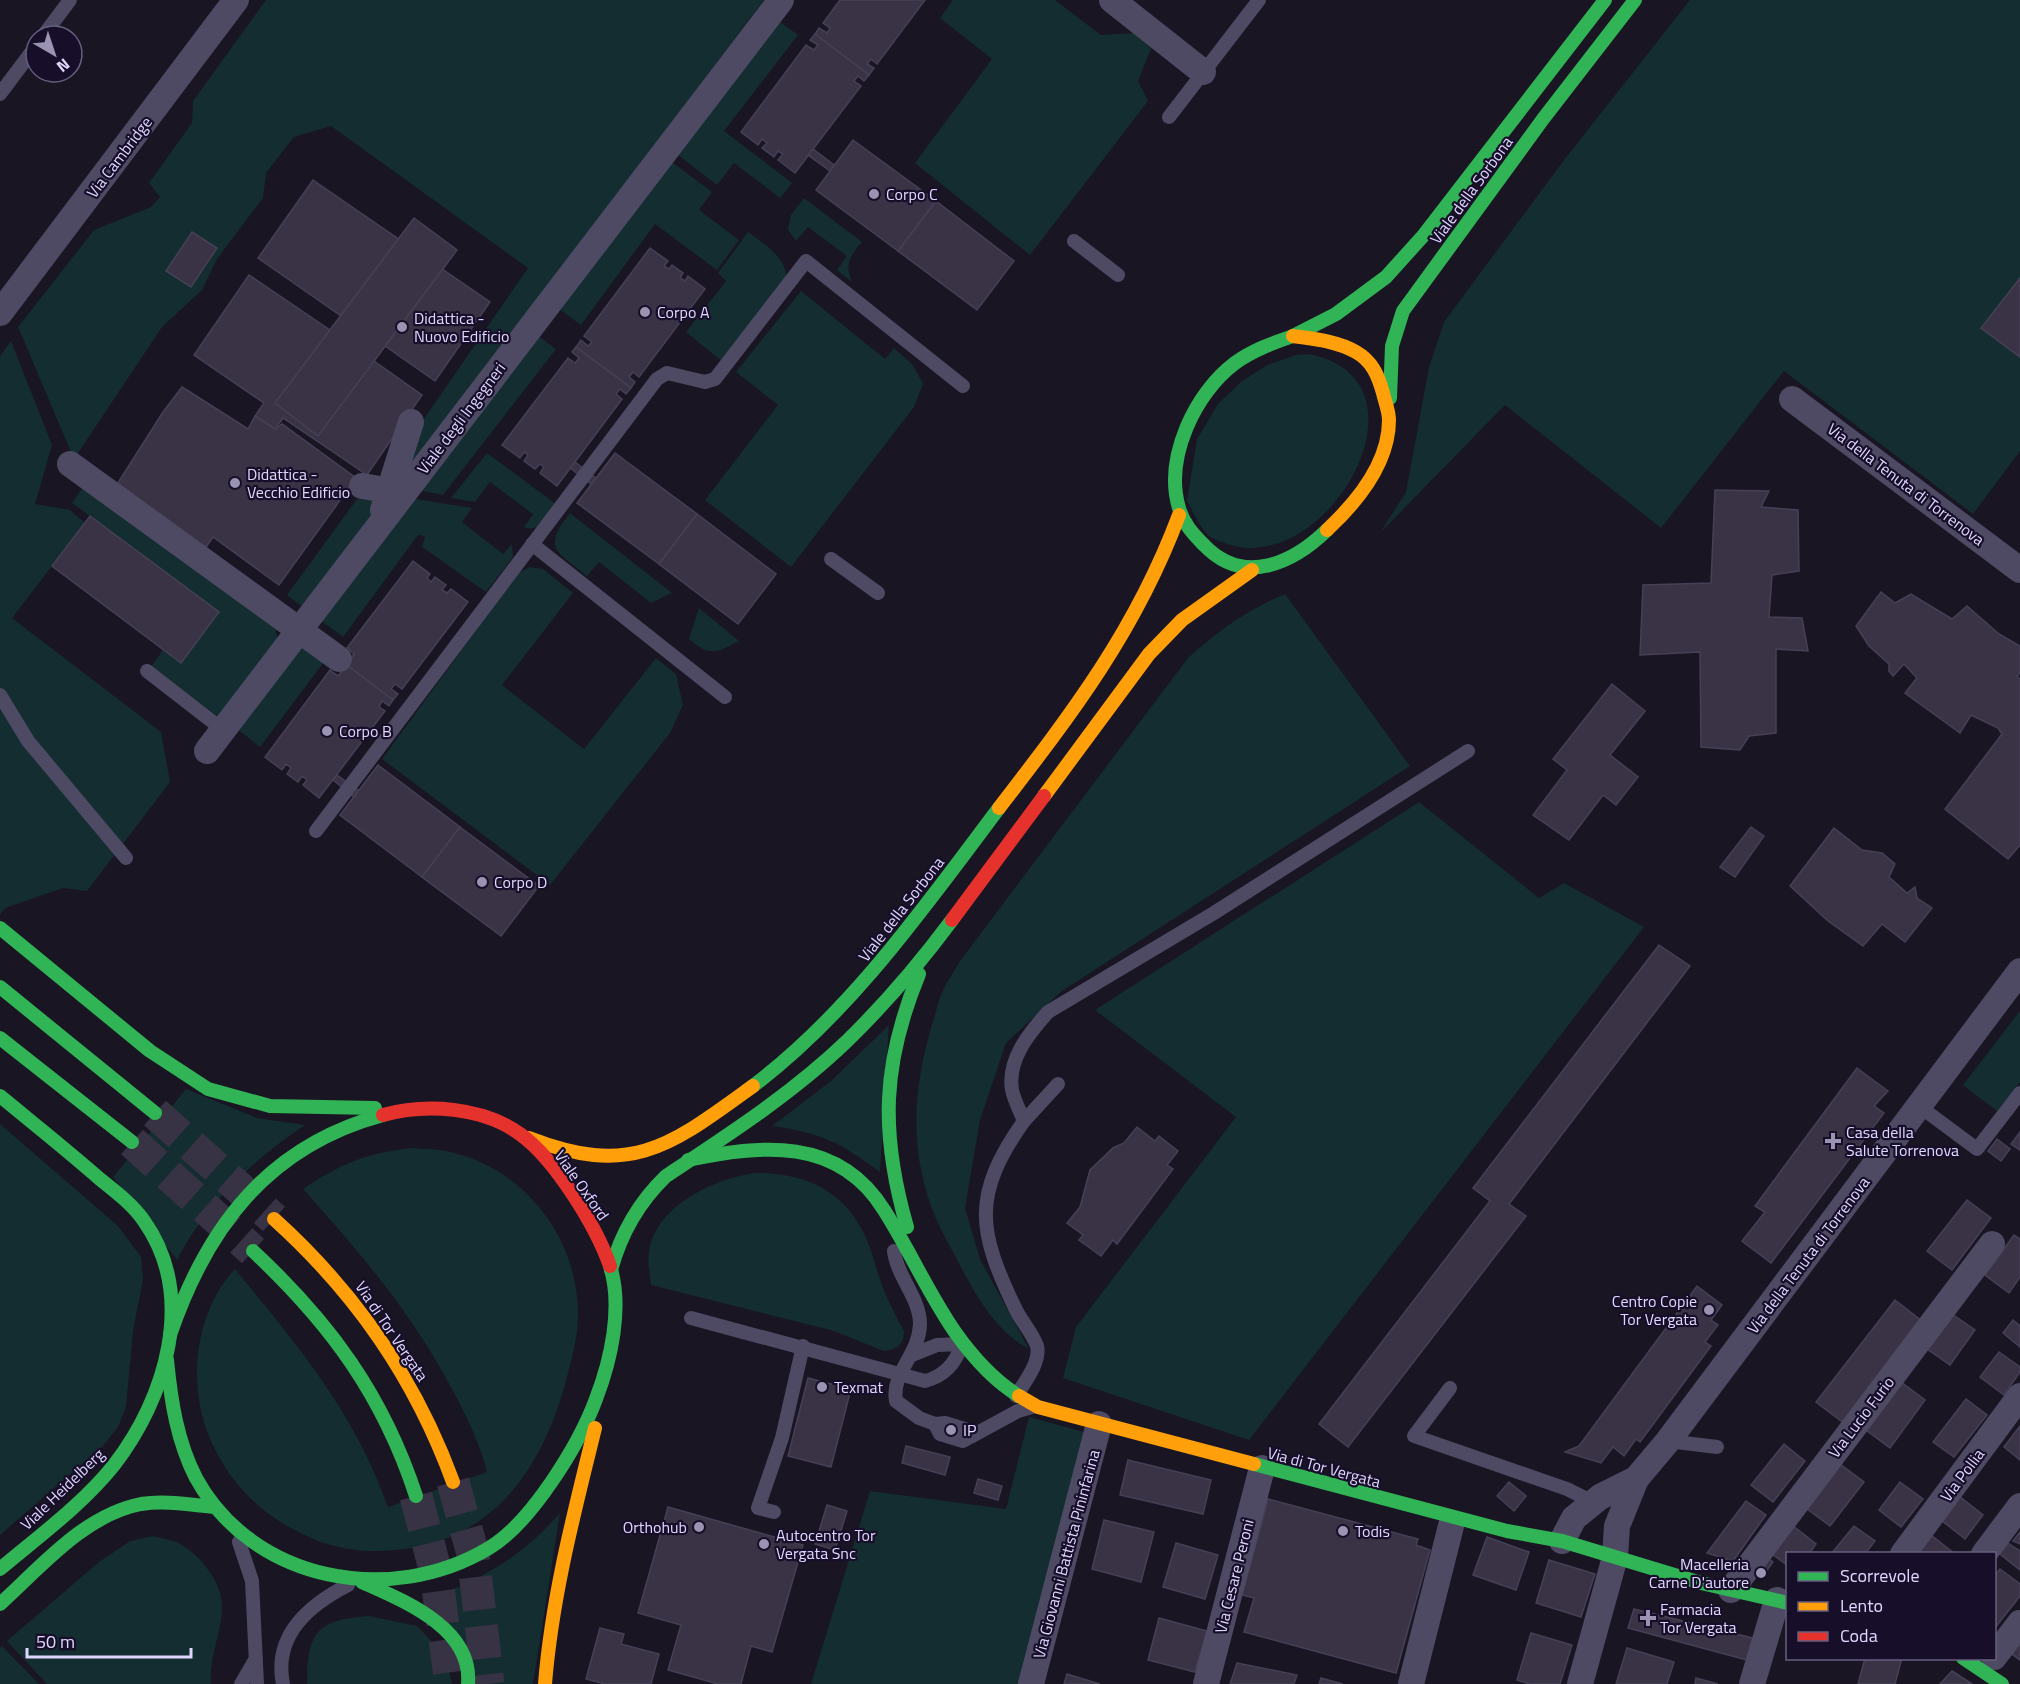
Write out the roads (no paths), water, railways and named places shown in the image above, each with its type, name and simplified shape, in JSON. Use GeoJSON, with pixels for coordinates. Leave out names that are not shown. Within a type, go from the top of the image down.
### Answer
{"type":"FeatureCollection","features":[{"type":"Feature","properties":{"kind":"street","name":"Via Cambridge"},"geometry":{"type":"LineString","coordinates":[[0,313],[236,0]]}},
{"type":"Feature","properties":{"kind":"street","name":"Viale degli Ingegneri"},"geometry":{"type":"LineString","coordinates":[[396,492],[781,0]]}},
{"type":"Feature","properties":{"kind":"street"},"geometry":{"type":"LineString","coordinates":[[1112,0],[1203,72]]}},
{"type":"Feature","properties":{"kind":"street","name":"Viale della Sorbona"},"geometry":{"type":"LineString","coordinates":[[522,1135],[567,1153],[589,1157],[622,1156],[646,1151],[694,1128],[755,1086],[801,1047],[854,994],[902,937],[1106,664],[1152,582],[1179,515],[1175,486],[1177,460],[1193,416],[1208,393],[1235,363],[1266,346],[1336,315],[1365,296],[1405,256],[1605,0]]}},
{"type":"Feature","properties":{"kind":"street","name":"Viale della Sorbona"},"geometry":{"type":"LineString","coordinates":[[1252,570],[1271,564],[1307,546],[1347,511],[1366,486],[1378,462],[1389,421],[1392,346],[1403,310],[1543,119],[1635,0]]}},
{"type":"Feature","properties":{"kind":"street"},"geometry":{"type":"LineString","coordinates":[[1293,336],[1336,343],[1365,357],[1379,378],[1389,421]]}},
{"type":"Feature","properties":{"kind":"street","name":"Via della Tenuta di Torrenova"},"geometry":{"type":"LineString","coordinates":[[1792,399],[1917,482],[2020,570]]}},
{"type":"Feature","properties":{"kind":"street"},"geometry":{"type":"LineString","coordinates":[[207,751],[376,529],[396,492],[411,422]]}},
{"type":"Feature","properties":{"kind":"street"},"geometry":{"type":"LineString","coordinates":[[70,464],[339,659]]}},
{"type":"Feature","properties":{"kind":"street"},"geometry":{"type":"LineString","coordinates":[[362,486],[396,492]]}},
{"type":"Feature","properties":{"kind":"street"},"geometry":{"type":"LineString","coordinates":[[1179,515],[1201,545],[1225,561],[1252,570]]}},
{"type":"Feature","properties":{"kind":"street"},"geometry":{"type":"LineString","coordinates":[[611,1270],[617,1246],[633,1213],[659,1182],[688,1160],[741,1126],[809,1074],[866,1022],[929,951],[1149,654],[1182,620],[1252,570]]}},
{"type":"Feature","properties":{"kind":"street"},"geometry":{"type":"LineString","coordinates":[[0,928],[150,1051],[189,1079],[208,1089],[237,1099],[285,1108],[428,1109]]}},
{"type":"Feature","properties":{"kind":"street","name":"Via di Tor Vergata"},"geometry":{"type":"LineString","coordinates":[[916,1264],[890,1165],[886,1111],[889,1073],[898,1032],[929,951]]}},
{"type":"Feature","properties":{"kind":"street","name":"Via della Tenuta di Torrenova"},"geometry":{"type":"LineString","coordinates":[[1580,1684],[1615,1557],[1617,1526],[1636,1479],[1668,1442],[2020,971]]}},
{"type":"Feature","properties":{"kind":"street"},"geometry":{"type":"LineString","coordinates":[[0,987],[155,1113]]}},
{"type":"Feature","properties":{"kind":"street"},"geometry":{"type":"LineString","coordinates":[[0,1038],[132,1142]]}},
{"type":"Feature","properties":{"kind":"street"},"geometry":{"type":"LineString","coordinates":[[0,1096],[83,1164],[143,1221],[159,1248],[168,1274],[171,1296],[167,1360],[172,1411],[182,1445],[198,1480],[215,1507],[232,1527]]}},
{"type":"Feature","properties":{"kind":"street","name":"Viale Oxford"},"geometry":{"type":"LineString","coordinates":[[170,1335],[191,1279],[213,1240],[239,1203],[272,1171],[310,1144],[342,1128],[375,1117],[428,1109],[456,1110],[482,1116],[522,1135],[556,1172],[574,1197],[596,1234],[611,1270],[614,1322],[607,1371],[600,1396],[576,1445],[556,1475],[518,1521],[490,1547],[471,1557],[421,1575],[357,1580],[314,1572],[295,1565],[253,1543],[232,1527]]}},
{"type":"Feature","properties":{"kind":"street","name":"Via di Tor Vergata"},"geometry":{"type":"LineString","coordinates":[[688,1160],[762,1146],[815,1154],[838,1165],[862,1183],[883,1207],[962,1344],[986,1371],[1016,1396],[1036,1406],[1099,1425],[1507,1531],[1562,1541],[1731,1590],[1782,1602]]}},
{"type":"Feature","properties":{"kind":"street","name":"Via di Tor Vergata"},"geometry":{"type":"LineString","coordinates":[[273,1219],[329,1269],[376,1331],[427,1417],[453,1482]]}},
{"type":"Feature","properties":{"kind":"street","name":"Via Lucio Furio"},"geometry":{"type":"LineString","coordinates":[[1731,1590],[1992,1244]]}},
{"type":"Feature","properties":{"kind":"street"},"geometry":{"type":"LineString","coordinates":[[253,1251],[294,1290],[344,1350],[393,1435],[406,1464],[416,1496]]}},
{"type":"Feature","properties":{"kind":"street","name":"Viale Heidelberg"},"geometry":{"type":"LineString","coordinates":[[0,1569],[94,1485],[114,1464],[136,1432],[167,1360]]}},
{"type":"Feature","properties":{"kind":"street"},"geometry":{"type":"LineString","coordinates":[[545,1684],[549,1637],[562,1564],[588,1464],[600,1396]]}},
{"type":"Feature","properties":{"kind":"street","name":"Via Pollia"},"geometry":{"type":"LineString","coordinates":[[1904,1552],[2020,1396]]}},
{"type":"Feature","properties":{"kind":"street","name":"Via Giovanni Battista Pininfarina"},"geometry":{"type":"LineString","coordinates":[[1031,1684],[1099,1425]]}},
{"type":"Feature","properties":{"kind":"street","name":"Via Cesare Peroni"},"geometry":{"type":"LineString","coordinates":[[1206,1684],[1262,1468]]}},
{"type":"Feature","properties":{"kind":"street","name":"Via della Tenuta di Torrenova"},"geometry":{"type":"LineString","coordinates":[[1562,1541],[1574,1518],[1593,1502],[1636,1479]]}},
{"type":"Feature","properties":{"kind":"street"},"geometry":{"type":"LineString","coordinates":[[0,1604],[76,1538],[116,1512],[151,1503],[215,1507]]}},
{"type":"Feature","properties":{"kind":"street"},"geometry":{"type":"LineString","coordinates":[[1986,1552],[2020,1506]]}},
{"type":"Feature","properties":{"kind":"street"},"geometry":{"type":"LineString","coordinates":[[1411,1684],[1451,1526]]}},
{"type":"Feature","properties":{"kind":"street"},"geometry":{"type":"LineString","coordinates":[[357,1580],[405,1604],[452,1637],[467,1659],[468,1684]]}},
{"type":"Feature","properties":{"kind":"street"},"geometry":{"type":"LineString","coordinates":[[1752,1684],[1782,1602]]}},
{"type":"Feature","properties":{"kind":"street"},"geometry":{"type":"LineString","coordinates":[[1996,1654],[2020,1623]]}},
{"type":"Feature","properties":{"kind":"lane"},"geometry":{"type":"LineString","coordinates":[[52,24],[70,0]]}},
{"type":"Feature","properties":{"kind":"lane"},"geometry":{"type":"LineString","coordinates":[[1169,117],[1258,0]]}},
{"type":"Feature","properties":{"kind":"lane"},"geometry":{"type":"LineString","coordinates":[[0,94],[24,62]]}},
{"type":"Feature","properties":{"kind":"lane"},"geometry":{"type":"LineString","coordinates":[[1074,241],[1118,275]]}},
{"type":"Feature","properties":{"kind":"lane"},"geometry":{"type":"LineString","coordinates":[[316,831],[657,379],[667,374],[705,382],[715,379],[806,261],[963,386]]}},
{"type":"Feature","properties":{"kind":"lane"},"geometry":{"type":"LineString","coordinates":[[532,544],[725,697]]}},
{"type":"Feature","properties":{"kind":"lane"},"geometry":{"type":"LineString","coordinates":[[831,559],[878,593]]}},
{"type":"Feature","properties":{"kind":"lane"},"geometry":{"type":"LineString","coordinates":[[147,671],[223,730]]}},
{"type":"Feature","properties":{"kind":"lane"},"geometry":{"type":"LineString","coordinates":[[0,695],[28,741],[126,858]]}},
{"type":"Feature","properties":{"kind":"lane"},"geometry":{"type":"LineString","coordinates":[[1024,1120],[1012,1092],[1011,1076],[1019,1050],[1048,1012],[1214,913],[1468,751]]}},
{"type":"Feature","properties":{"kind":"lane"},"geometry":{"type":"LineString","coordinates":[[1016,1396],[1032,1371],[1037,1348],[994,1262],[987,1241],[984,1217],[990,1188],[1006,1147],[1024,1120],[1058,1084]]}},
{"type":"Feature","properties":{"kind":"lane"},"geometry":{"type":"LineString","coordinates":[[1919,1106],[1977,1149],[2020,1093]]}},
{"type":"Feature","properties":{"kind":"lane"},"geometry":{"type":"LineString","coordinates":[[897,1231],[895,1260],[912,1294],[920,1322],[918,1340],[912,1355],[899,1374],[894,1391],[896,1401],[919,1418],[935,1424],[945,1423],[957,1426],[968,1430],[972,1436],[1018,1411],[1036,1406]]}},
{"type":"Feature","properties":{"kind":"lane"},"geometry":{"type":"LineString","coordinates":[[691,1318],[803,1346],[925,1381],[933,1379],[954,1364],[962,1344],[937,1346],[912,1355]]}},
{"type":"Feature","properties":{"kind":"lane"},"geometry":{"type":"LineString","coordinates":[[774,1512],[758,1508],[782,1438],[803,1346]]}},
{"type":"Feature","properties":{"kind":"lane"},"geometry":{"type":"LineString","coordinates":[[1450,1388],[1414,1436],[1567,1489],[1593,1502]]}},
{"type":"Feature","properties":{"kind":"lane"},"geometry":{"type":"LineString","coordinates":[[1668,1442],[1717,1447]]}},
{"type":"Feature","properties":{"kind":"lane"},"geometry":{"type":"LineString","coordinates":[[232,1527],[245,1556],[252,1581],[255,1660],[259,1684]]}},
{"type":"Feature","properties":{"kind":"lane","name":"Viale Oxford"},"geometry":{"type":"LineString","coordinates":[[283,1684],[281,1658],[294,1626],[315,1605],[357,1580]]}},
{"type":"Feature","properties":{"kind":"lane"},"geometry":{"type":"LineString","coordinates":[[240,1684],[255,1660]]}},
{"type":"Feature","properties":{"kind":"tunnel"},"geometry":{"type":"LineString","coordinates":[[155,1113],[274,1219]]}},
{"type":"Feature","properties":{"kind":"tunnel"},"geometry":{"type":"LineString","coordinates":[[132,1142],[253,1251]]}},
{"type":"Feature","properties":{"kind":"tunnel"},"geometry":{"type":"LineString","coordinates":[[453,1482],[473,1554],[488,1684]]}},
{"type":"Feature","properties":{"kind":"tunnel"},"geometry":{"type":"LineString","coordinates":[[416,1496],[436,1573],[451,1684]]}},
{"type":"Feature","properties":{"kind":"place","name":"Corpo C"},"geometry":{"type":"Point","coordinates":[874,194]}},
{"type":"Feature","properties":{"kind":"place","name":"Corpo A"},"geometry":{"type":"Point","coordinates":[645,312]}},
{"type":"Feature","properties":{"kind":"place","name":"Didattica - Nuovo Edificio"},"geometry":{"type":"Point","coordinates":[402,327]}},
{"type":"Feature","properties":{"kind":"place","name":"Didattica - Vecchio Edificio"},"geometry":{"type":"Point","coordinates":[235,483]}},
{"type":"Feature","properties":{"kind":"place","name":"Corpo B"},"geometry":{"type":"Point","coordinates":[327,731]}},
{"type":"Feature","properties":{"kind":"place","name":"Corpo D"},"geometry":{"type":"Point","coordinates":[482,882]}},
{"type":"Feature","properties":{"kind":"place","name":"Casa della Salute Torrenova"},"geometry":{"type":"Point","coordinates":[1833,1141]}},
{"type":"Feature","properties":{"kind":"place","name":"Centro Copie Tor Vergata"},"geometry":{"type":"Point","coordinates":[1709,1310]}},
{"type":"Feature","properties":{"kind":"place","name":"Texmat"},"geometry":{"type":"Point","coordinates":[822,1387]}},
{"type":"Feature","properties":{"kind":"place","name":"IP"},"geometry":{"type":"Point","coordinates":[951,1430]}},
{"type":"Feature","properties":{"kind":"place","name":"Orthohub"},"geometry":{"type":"Point","coordinates":[699,1527]}},
{"type":"Feature","properties":{"kind":"place","name":"Todis"},"geometry":{"type":"Point","coordinates":[1343,1531]}},
{"type":"Feature","properties":{"kind":"place","name":"Autocentro Tor Vergata Snc"},"geometry":{"type":"Point","coordinates":[764,1544]}},
{"type":"Feature","properties":{"kind":"place","name":"Macelleria Carne D'autore"},"geometry":{"type":"Point","coordinates":[1761,1573]}},
{"type":"Feature","properties":{"kind":"place","name":"Farmacia Tor Vergata"},"geometry":{"type":"Point","coordinates":[1648,1618]}}]}
